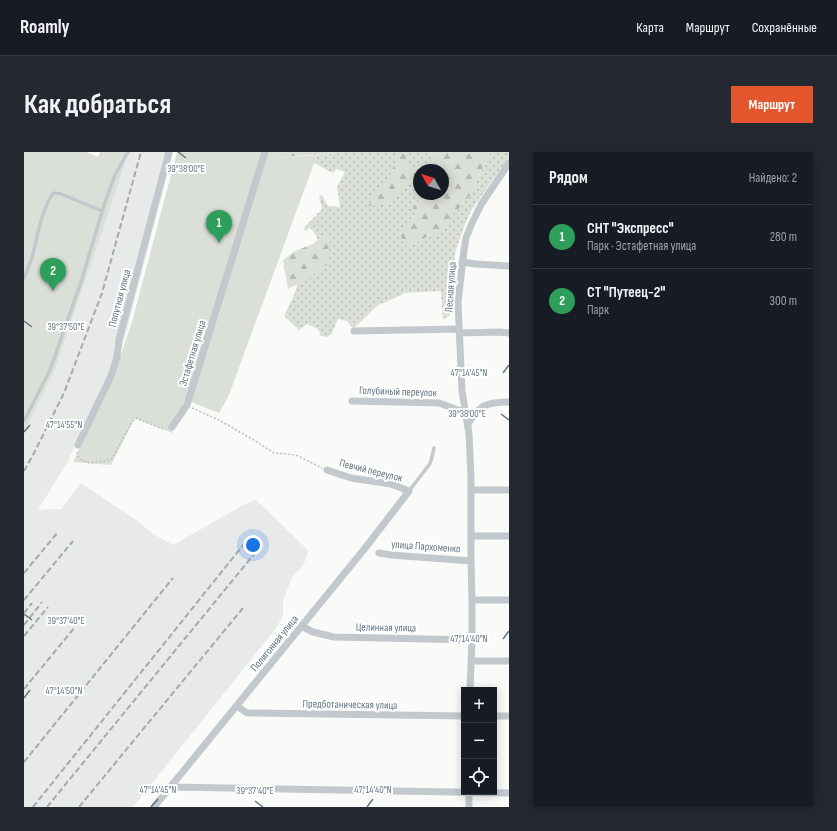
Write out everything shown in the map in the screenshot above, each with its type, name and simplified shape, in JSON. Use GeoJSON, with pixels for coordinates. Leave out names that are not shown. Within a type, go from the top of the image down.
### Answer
{"type":"FeatureCollection","features":[{"type":"Feature","properties":{"kind":"street","name":"Попутная улица"},"geometry":{"type":"LineString","coordinates":[[78,444],[111,376],[117,357],[120,340],[169,152]]}},
{"type":"Feature","properties":{"kind":"street","name":"Эстафетная улица"},"geometry":{"type":"LineString","coordinates":[[172,427],[187,405],[265,152]]}},
{"type":"Feature","properties":{"kind":"street","name":"Лесная улица"},"geometry":{"type":"LineString","coordinates":[[470,687],[472,640],[471,490],[469,434],[462,390],[458,302],[466,238],[482,202],[509,162]]}},
{"type":"Feature","properties":{"kind":"street"},"geometry":{"type":"LineString","coordinates":[[462,262],[509,266]]}},
{"type":"Feature","properties":{"kind":"street"},"geometry":{"type":"LineString","coordinates":[[354,331],[459,331],[509,333]]}},
{"type":"Feature","properties":{"kind":"street","name":"Голубиный переулок"},"geometry":{"type":"LineString","coordinates":[[352,401],[439,403],[465,411]]}},
{"type":"Feature","properties":{"kind":"street"},"geometry":{"type":"LineString","coordinates":[[468,424],[478,409],[495,402],[509,402]]}},
{"type":"Feature","properties":{"kind":"street","name":"Певчий переулок"},"geometry":{"type":"LineString","coordinates":[[327,470],[351,478],[391,484],[409,491]]}},
{"type":"Feature","properties":{"kind":"street"},"geometry":{"type":"LineString","coordinates":[[471,490],[509,490]]}},
{"type":"Feature","properties":{"kind":"street","name":"Полигонная улица"},"geometry":{"type":"LineString","coordinates":[[154,807],[366,547],[409,491]]}},
{"type":"Feature","properties":{"kind":"street","name":"улица Пархоменко"},"geometry":{"type":"LineString","coordinates":[[471,536],[509,536]]}},
{"type":"Feature","properties":{"kind":"street","name":"улица Пархоменко"},"geometry":{"type":"LineString","coordinates":[[379,553],[391,556],[471,561]]}},
{"type":"Feature","properties":{"kind":"street"},"geometry":{"type":"LineString","coordinates":[[472,600],[509,600]]}},
{"type":"Feature","properties":{"kind":"street","name":"Целинная улица"},"geometry":{"type":"LineString","coordinates":[[301,626],[313,632],[334,637],[472,640]]}},
{"type":"Feature","properties":{"kind":"street"},"geometry":{"type":"LineString","coordinates":[[471,660],[509,661]]}},
{"type":"Feature","properties":{"kind":"street","name":"Предботаническая улица"},"geometry":{"type":"LineString","coordinates":[[237,706],[251,714],[461,716]]}},
{"type":"Feature","properties":{"kind":"street"},"geometry":{"type":"LineString","coordinates":[[497,716],[509,716]]}},
{"type":"Feature","properties":{"kind":"street"},"geometry":{"type":"LineString","coordinates":[[170,787],[461,792]]}},
{"type":"Feature","properties":{"kind":"street"},"geometry":{"type":"LineString","coordinates":[[497,793],[509,793]]}},
{"type":"Feature","properties":{"kind":"street"},"geometry":{"type":"LineString","coordinates":[[468,807],[469,795]]}},
{"type":"Feature","properties":{"kind":"lane"},"geometry":{"type":"LineString","coordinates":[[24,421],[50,370],[81,282],[102,211],[115,175],[128,152]]}},
{"type":"Feature","properties":{"kind":"lane"},"geometry":{"type":"LineString","coordinates":[[24,278],[50,196],[54,193],[61,194],[102,211]]}},
{"type":"Feature","properties":{"kind":"lane"},"geometry":{"type":"LineString","coordinates":[[409,491],[429,466],[434,448]]}},
{"type":"Feature","properties":{"kind":"path"},"geometry":{"type":"LineString","coordinates":[[187,405],[219,420],[274,453],[296,455],[327,470]]}},
{"type":"Feature","properties":{"kind":"path"},"geometry":{"type":"LineString","coordinates":[[78,444],[78,458],[83,462],[90,463],[111,460],[132,422],[136,418],[162,429],[167,430],[172,427]]}},
{"type":"Feature","properties":{"kind":"shaded area"},"geometry":{"type":"Polygon","coordinates":[[[123,152],[173,152],[124,341],[67,463],[38,510],[61,509],[81,483],[136,520],[150,532],[173,545],[243,505],[256,500],[308,550],[304,564],[293,576],[283,600],[283,615],[277,627],[133,807],[24,807],[24,409],[123,152]]]}},
{"type":"Feature","properties":{"kind":"green space"},"geometry":{"type":"Polygon","coordinates":[[[24,152],[86,152],[98,157],[100,152],[128,152],[54,371],[24,432],[24,152]]]}},
{"type":"Feature","properties":{"kind":"green space"},"geometry":{"type":"Polygon","coordinates":[[[177,152],[275,152],[273,158],[317,155],[229,395],[219,413],[191,402],[172,433],[135,418],[111,465],[73,462],[116,369],[132,322],[177,152]]]}},
{"type":"Feature","properties":{"kind":"green space"},"geometry":{"type":"Polygon","coordinates":[[[275,152],[350,152],[272,158],[275,152]]]}},
{"type":"Feature","properties":{"kind":"green space"},"geometry":{"type":"Polygon","coordinates":[[[350,152],[431,152],[433,164],[413,164],[413,200],[421,200],[416,204],[415,216],[400,233],[404,245],[410,246],[445,227],[447,220],[471,194],[491,152],[509,152],[509,158],[471,211],[464,227],[455,253],[453,301],[450,315],[443,320],[441,291],[405,293],[377,306],[353,329],[347,321],[338,319],[332,333],[328,337],[321,336],[318,329],[307,324],[299,330],[284,316],[294,295],[297,284],[311,277],[329,232],[318,240],[314,232],[309,228],[306,231],[303,229],[322,209],[319,196],[322,195],[328,206],[340,207],[337,187],[345,172],[337,169],[333,173],[314,163],[317,155],[350,152]]]}},
{"type":"Feature","properties":{"kind":"green space"},"geometry":{"type":"Polygon","coordinates":[[[400,152],[404,152],[406,154],[409,161],[411,172],[409,181],[401,193],[392,201],[379,205],[368,206],[390,175],[400,152]]]}},
{"type":"Feature","properties":{"kind":"green space"},"geometry":{"type":"Polygon","coordinates":[[[431,152],[491,152],[471,194],[447,220],[445,227],[436,236],[433,234],[410,246],[404,245],[400,233],[401,229],[415,216],[413,208],[416,204],[422,200],[449,200],[449,164],[433,164],[431,152]]]}},
{"type":"Feature","properties":{"kind":"green space"},"geometry":{"type":"Polygon","coordinates":[[[329,231],[330,246],[327,264],[311,277],[288,289],[283,260],[295,251],[313,244],[329,231]]]}},
{"type":"Feature","properties":{"kind":"railway"},"geometry":{"type":"LineString","coordinates":[[24,471],[64,393],[102,293],[141,152]]}},
{"type":"Feature","properties":{"kind":"railway"},"geometry":{"type":"LineString","coordinates":[[24,573],[58,532]]}},
{"type":"Feature","properties":{"kind":"railway"},"geometry":{"type":"LineString","coordinates":[[33,807],[248,539]]}},
{"type":"Feature","properties":{"kind":"railway"},"geometry":{"type":"LineString","coordinates":[[24,600],[73,541]]}},
{"type":"Feature","properties":{"kind":"railway"},"geometry":{"type":"LineString","coordinates":[[47,807],[255,553]]}},
{"type":"Feature","properties":{"kind":"railway"},"geometry":{"type":"LineString","coordinates":[[24,762],[173,578]]}},
{"type":"Feature","properties":{"kind":"railway"},"geometry":{"type":"LineString","coordinates":[[24,625],[42,602]]}},
{"type":"Feature","properties":{"kind":"railway"},"geometry":{"type":"LineString","coordinates":[[24,613],[32,603]]}},
{"type":"Feature","properties":{"kind":"railway"},"geometry":{"type":"LineString","coordinates":[[24,636],[48,607]]}},
{"type":"Feature","properties":{"kind":"railway"},"geometry":{"type":"LineString","coordinates":[[79,807],[243,608]]}},
{"type":"Feature","properties":{"kind":"railway"},"geometry":{"type":"LineString","coordinates":[[24,689],[75,627]]}},
{"type":"Feature","properties":{"kind":"place","name":"СНТ \"Экспресс\""},"geometry":{"type":"Point","coordinates":[219,243]}},
{"type":"Feature","properties":{"kind":"place","name":"СТ \"Путеец-2\""},"geometry":{"type":"Point","coordinates":[53,291]}}]}
